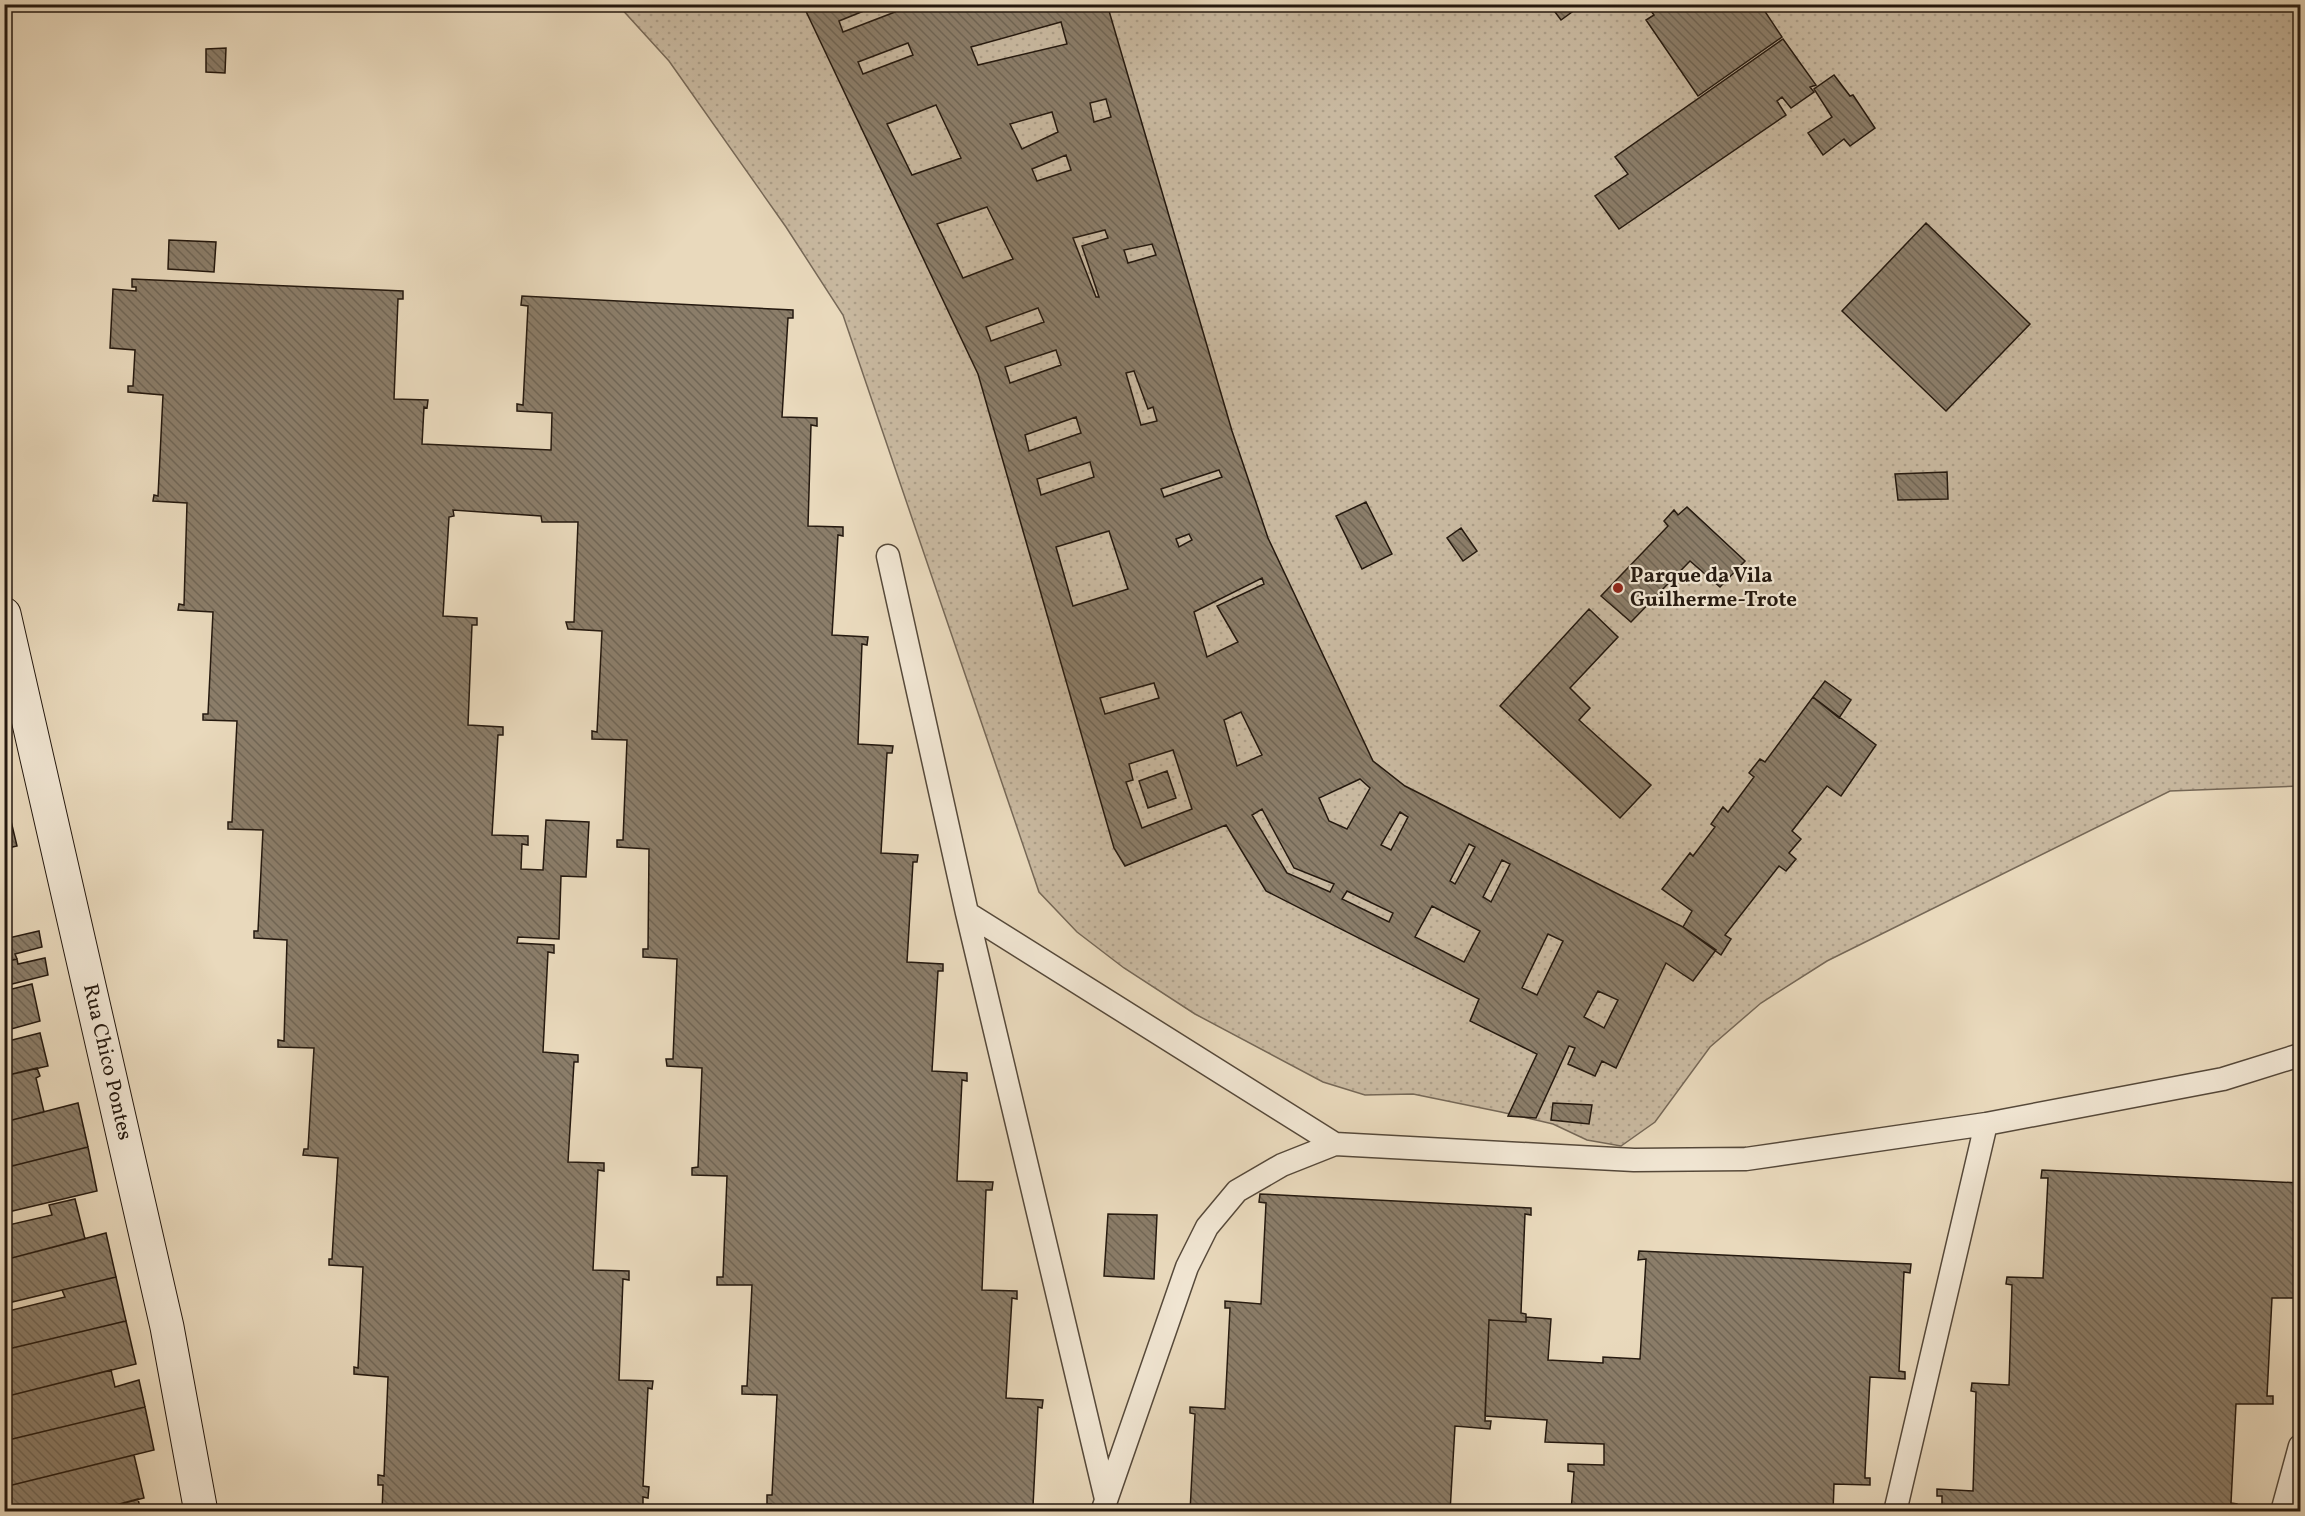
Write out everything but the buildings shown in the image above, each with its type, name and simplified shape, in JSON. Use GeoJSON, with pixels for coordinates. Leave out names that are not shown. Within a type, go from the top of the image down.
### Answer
{"type":"FeatureCollection","features":[{"type":"Feature","properties":{"kind":"main road","name":"Rua Chico Pontes"},"geometry":{"type":"LineString","coordinates":[[4,614],[167,1327],[201,1512]]}},
{"type":"Feature","properties":{"kind":"lane"},"geometry":{"type":"LineString","coordinates":[[888,556],[967,913],[1104,1505]]}},
{"type":"Feature","properties":{"kind":"lane"},"geometry":{"type":"LineString","coordinates":[[967,913],[1335,1144]]}},
{"type":"Feature","properties":{"kind":"lane"},"geometry":{"type":"LineString","coordinates":[[1104,1505],[1187,1267],[1207,1227],[1237,1191],[1282,1165],[1335,1144],[1634,1160],[1746,1159],[1986,1124],[2223,1079],[2301,1055]]}},
{"type":"Feature","properties":{"kind":"lane"},"geometry":{"type":"LineString","coordinates":[[1895,1512],[1986,1124]]}},
{"type":"Feature","properties":{"kind":"lane"},"geometry":{"type":"LineString","coordinates":[[2282,1512],[2301,1446]]}},
{"type":"Feature","properties":{"kind":"shaded area","name":"Parque da Vila Guilherme-Trote"},"geometry":{"type":"Polygon","coordinates":[[[618,5],[2300,5],[2300,786],[2170,791],[1827,961],[1761,1003],[1710,1047],[1655,1122],[1621,1146],[1587,1140],[1553,1124],[1501,1112],[1413,1094],[1365,1095],[1323,1082],[1195,1014],[1124,968],[1077,932],[1039,892],[843,315],[786,227],[669,61],[618,5]]]}},
{"type":"Feature","properties":{"kind":"place","name":"Parque da Vila Guilherme-Trote"},"geometry":{"type":"Point","coordinates":[1618,588]}}]}
